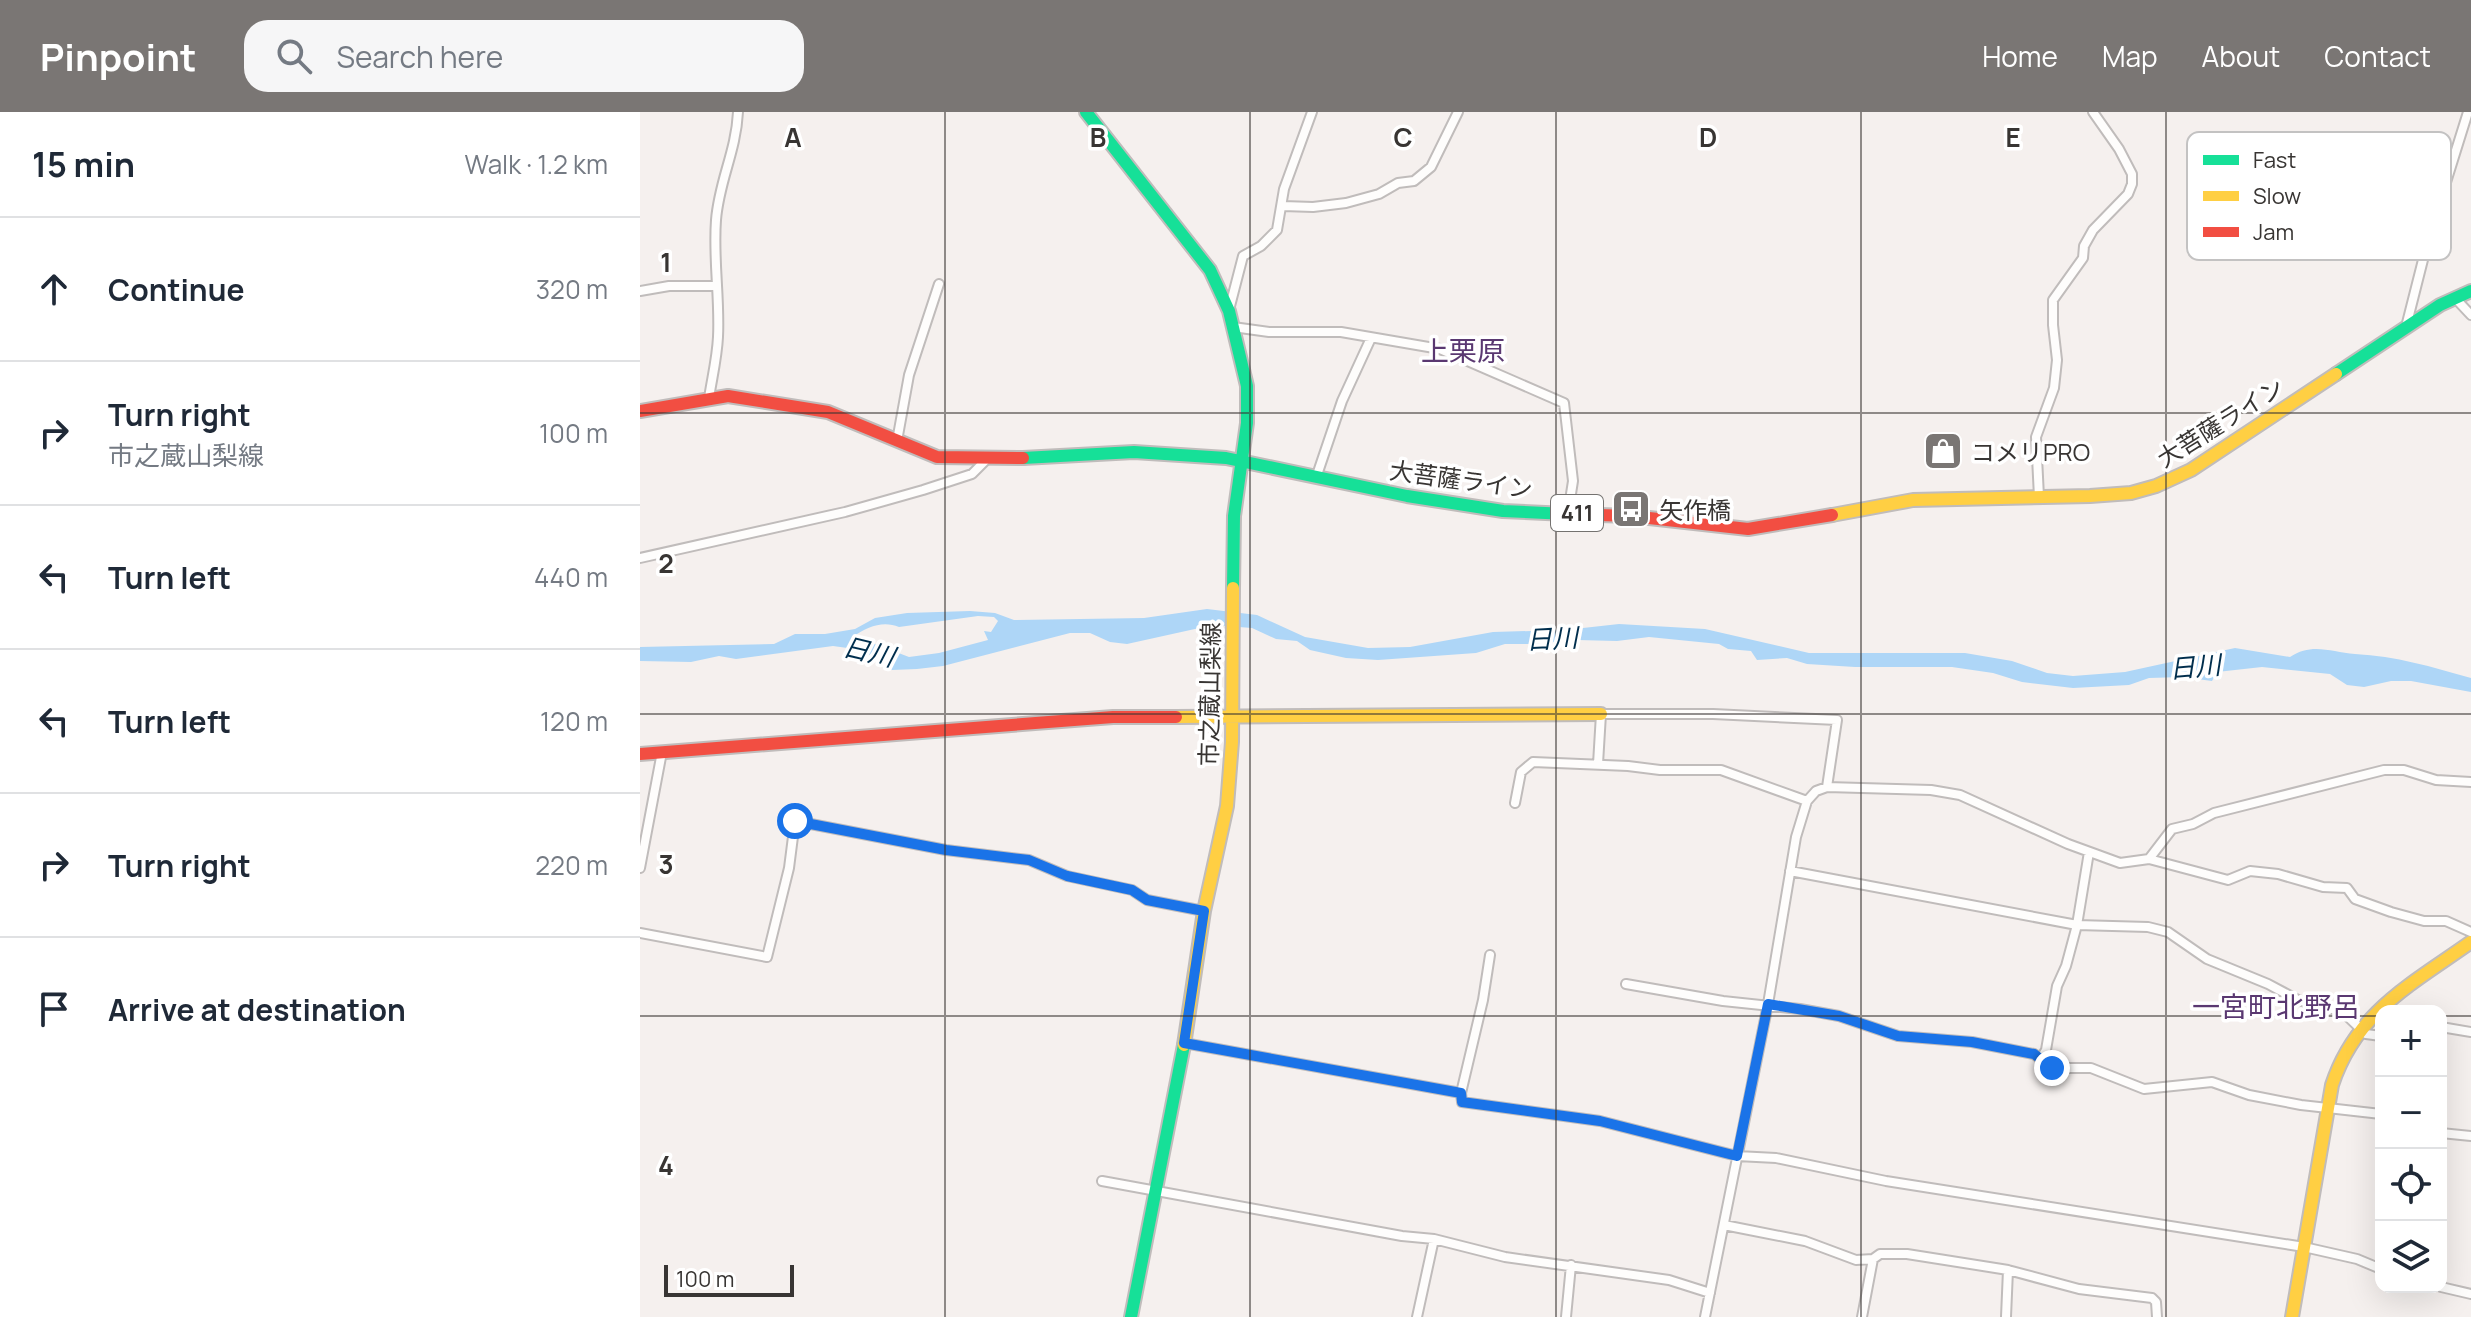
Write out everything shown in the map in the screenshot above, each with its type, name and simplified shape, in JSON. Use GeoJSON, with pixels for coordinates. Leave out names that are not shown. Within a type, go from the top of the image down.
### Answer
{"type":"FeatureCollection","features":[{"type":"Feature","properties":{"kind":"main road","name":"市之蔵山梨線"},"geometry":{"type":"LineString","coordinates":[[1086,112],[1201,256],[1229,311],[1247,386],[1243,461],[1234,516],[1232,742],[1227,806],[1204,911],[1184,1043],[1131,1317]]}},
{"type":"Feature","properties":{"kind":"main road","name":"大菩薩ライン"},"geometry":{"type":"LineString","coordinates":[[640,411],[728,396],[819,410],[937,457],[1134,452],[1243,461],[1316,478],[1503,511],[1762,528],[1913,500],[2111,495],[2131,493],[2173,480],[2454,297],[2471,291]]}},
{"type":"Feature","properties":{"kind":"main road"},"geometry":{"type":"LineString","coordinates":[[640,754],[1087,719],[1601,714]]}},
{"type":"Feature","properties":{"kind":"main road"},"geometry":{"type":"LineString","coordinates":[[2292,1317],[2328,1106],[2344,1049],[2380,1009],[2471,942]]}},
{"type":"Feature","properties":{"kind":"street"},"geometry":{"type":"LineString","coordinates":[[709,398],[718,337],[716,220],[719,190],[737,138],[738,112]]}},
{"type":"Feature","properties":{"kind":"street"},"geometry":{"type":"LineString","coordinates":[[1229,311],[1243,256],[1271,238],[1277,230],[1287,178],[1312,112]]}},
{"type":"Feature","properties":{"kind":"street"},"geometry":{"type":"LineString","coordinates":[[1283,206],[1313,207],[1346,203],[1379,194],[1398,183],[1414,181],[1431,167],[1458,112]]}},
{"type":"Feature","properties":{"kind":"street"},"geometry":{"type":"LineString","coordinates":[[2039,497],[2036,437],[2054,388],[2057,360],[2053,300],[2083,258],[2084,246],[2093,230],[2128,194],[2132,184],[2132,174],[2119,149],[2093,112]]}},
{"type":"Feature","properties":{"kind":"street"},"geometry":{"type":"LineString","coordinates":[[2451,166],[2468,112]]}},
{"type":"Feature","properties":{"kind":"street"},"geometry":{"type":"LineString","coordinates":[[2406,328],[2423,260]]}},
{"type":"Feature","properties":{"kind":"street"},"geometry":{"type":"LineString","coordinates":[[897,441],[909,375],[939,284]]}},
{"type":"Feature","properties":{"kind":"street"},"geometry":{"type":"LineString","coordinates":[[640,291],[669,286],[716,286]]}},
{"type":"Feature","properties":{"kind":"street"},"geometry":{"type":"LineString","coordinates":[[2454,297],[2471,315]]}},
{"type":"Feature","properties":{"kind":"street"},"geometry":{"type":"LineString","coordinates":[[1233,327],[1269,332],[1341,332],[1451,352],[1564,403],[1573,481],[1568,513]]}},
{"type":"Feature","properties":{"kind":"street"},"geometry":{"type":"LineString","coordinates":[[1316,478],[1342,401],[1371,338]]}},
{"type":"Feature","properties":{"kind":"street"},"geometry":{"type":"LineString","coordinates":[[640,558],[845,512],[923,490],[972,474],[987,458]]}},
{"type":"Feature","properties":{"kind":"street"},"geometry":{"type":"LineString","coordinates":[[1598,764],[1601,714],[1713,714],[1837,720],[1827,787]]}},
{"type":"Feature","properties":{"kind":"street"},"geometry":{"type":"LineString","coordinates":[[640,868],[662,752]]}},
{"type":"Feature","properties":{"kind":"street"},"geometry":{"type":"LineString","coordinates":[[1515,803],[1521,772],[1533,762],[1660,770],[1721,770],[1807,801]]}},
{"type":"Feature","properties":{"kind":"street"},"geometry":{"type":"LineString","coordinates":[[2149,859],[2172,829],[2193,824],[2214,813],[2384,770],[2404,770],[2436,780],[2471,782]]}},
{"type":"Feature","properties":{"kind":"street"},"geometry":{"type":"LineString","coordinates":[[1705,1317],[1768,1004],[1790,871],[1807,801],[1816,791],[1827,787],[1931,790],[1960,795],[2120,863],[2149,859],[2228,880],[2250,871],[2278,874],[2323,887],[2347,888],[2355,899],[2391,912],[2424,921],[2446,921],[2471,932]]}},
{"type":"Feature","properties":{"kind":"street"},"geometry":{"type":"LineString","coordinates":[[640,933],[767,957],[789,868],[795,821],[946,850],[1029,860],[1067,876],[1132,890],[1147,900],[1204,911]]}},
{"type":"Feature","properties":{"kind":"street"},"geometry":{"type":"LineString","coordinates":[[2041,1058],[2046,1050],[2057,986],[2077,925],[2089,852]]}},
{"type":"Feature","properties":{"kind":"street"},"geometry":{"type":"LineString","coordinates":[[1790,871],[2077,925],[2148,927],[2168,932],[2207,959],[2298,1000],[2343,1012],[2366,1034],[2375,1035]]}},
{"type":"Feature","properties":{"kind":"street"},"geometry":{"type":"LineString","coordinates":[[1490,955],[1483,1000],[1461,1093],[1462,1102],[1600,1121],[1737,1156],[1776,1158],[1886,1181],[2304,1247],[2357,1259],[2375,1266]]}},
{"type":"Feature","properties":{"kind":"street"},"geometry":{"type":"LineString","coordinates":[[1626,984],[1723,1001],[1768,1004],[1839,1016],[1898,1036],[1972,1042],[2034,1054],[2052,1068],[2091,1068],[2144,1089],[2212,1082],[2249,1095],[2301,1105],[2375,1113]]}},
{"type":"Feature","properties":{"kind":"street"},"geometry":{"type":"LineString","coordinates":[[2447,1028],[2471,1032]]}},
{"type":"Feature","properties":{"kind":"street"},"geometry":{"type":"LineString","coordinates":[[1184,1043],[1461,1093]]}},
{"type":"Feature","properties":{"kind":"street"},"geometry":{"type":"LineString","coordinates":[[2447,1134],[2471,1136]]}},
{"type":"Feature","properties":{"kind":"street"},"geometry":{"type":"LineString","coordinates":[[1102,1181],[1402,1236],[1434,1239],[1505,1257],[1669,1280],[1710,1293]]}},
{"type":"Feature","properties":{"kind":"street"},"geometry":{"type":"LineString","coordinates":[[1724,1225],[1805,1241],[1856,1260],[1873,1259],[1880,1254],[1907,1254],[2008,1270],[2079,1289],[2152,1298],[2156,1302],[2157,1317]]}},
{"type":"Feature","properties":{"kind":"street"},"geometry":{"type":"LineString","coordinates":[[1417,1317],[1434,1239]]}},
{"type":"Feature","properties":{"kind":"street"},"geometry":{"type":"LineString","coordinates":[[1862,1317],[1873,1259]]}},
{"type":"Feature","properties":{"kind":"street"},"geometry":{"type":"LineString","coordinates":[[1566,1317],[1571,1265]]}},
{"type":"Feature","properties":{"kind":"street"},"geometry":{"type":"LineString","coordinates":[[2006,1317],[2008,1270]]}},
{"type":"Feature","properties":{"kind":"street"},"geometry":{"type":"LineString","coordinates":[[2447,1288],[2471,1294]]}},
{"type":"Feature","properties":{"kind":"water","name":"日川"},"geometry":{"type":"Polygon","coordinates":[[[1207,609],[1257,615],[1305,637],[1368,648],[1410,647],[1493,632],[1565,630],[1619,624],[1705,629],[1809,653],[1965,653],[2012,661],[2047,673],[2073,676],[2125,672],[2235,648],[2290,657],[2306,650],[2322,649],[2399,660],[2471,678],[2471,692],[2411,681],[2391,681],[2364,687],[2347,685],[2330,674],[2262,667],[2217,672],[2212,681],[2182,677],[2149,678],[2129,685],[2073,688],[2022,682],[1993,673],[1952,667],[1855,667],[1807,664],[1787,658],[1757,660],[1751,651],[1728,649],[1719,644],[1649,637],[1617,641],[1505,644],[1476,653],[1378,660],[1346,658],[1310,650],[1297,641],[1276,639],[1252,628],[1213,625],[1127,644],[1110,642],[1090,633],[1070,633],[943,666],[917,669],[892,670],[862,650],[833,646],[736,659],[719,656],[691,662],[640,661],[640,647],[774,644],[795,634],[825,634],[855,629],[875,618],[907,613],[970,611],[995,613],[1014,620],[1144,618],[1207,609]],[[978,616],[899,627],[881,624],[854,636],[909,657],[939,653],[988,640],[984,631],[991,632],[998,621],[994,617],[978,616]]]}},
{"type":"Feature","properties":{"kind":"traffic: fast"},"geometry":{"type":"LineString","coordinates":[[1086,112],[1210,270],[1229,311],[1247,386],[1247,423],[1234,516],[1233,588]]}},
{"type":"Feature","properties":{"kind":"traffic: fast"},"geometry":{"type":"LineString","coordinates":[[2336,374],[2440,305],[2471,291]]}},
{"type":"Feature","properties":{"kind":"traffic: fast"},"geometry":{"type":"LineString","coordinates":[[1023,458],[1134,452],[1226,458],[1407,496],[1503,511],[1567,514]]}},
{"type":"Feature","properties":{"kind":"traffic: fast"},"geometry":{"type":"LineString","coordinates":[[1131,1317],[1184,1045]]}},
{"type":"Feature","properties":{"kind":"traffic: slow"},"geometry":{"type":"LineString","coordinates":[[1832,515],[1913,500],[2131,493],[2156,486],[2191,470],[2336,374]]}},
{"type":"Feature","properties":{"kind":"traffic: slow"},"geometry":{"type":"LineString","coordinates":[[1184,1045],[1204,911],[1227,806],[1232,742],[1233,588]]}},
{"type":"Feature","properties":{"kind":"traffic: slow"},"geometry":{"type":"LineString","coordinates":[[1176,717],[1601,714]]}},
{"type":"Feature","properties":{"kind":"traffic: slow"},"geometry":{"type":"LineString","coordinates":[[2292,1317],[2332,1085],[2342,1060],[2371,1019],[2388,1002],[2471,942]]}},
{"type":"Feature","properties":{"kind":"traffic: jam"},"geometry":{"type":"LineString","coordinates":[[640,411],[728,396],[828,412],[937,457],[1023,458]]}},
{"type":"Feature","properties":{"kind":"traffic: jam"},"geometry":{"type":"LineString","coordinates":[[1567,514],[1631,516],[1748,529],[1832,515]]}},
{"type":"Feature","properties":{"kind":"traffic: jam"},"geometry":{"type":"LineString","coordinates":[[640,754],[1113,717],[1176,717]]}},
{"type":"Feature","properties":{"kind":"place","name":"コメリPRO"},"geometry":{"type":"Point","coordinates":[1943,451]}},
{"type":"Feature","properties":{"kind":"place","name":"矢作橋"},"geometry":{"type":"Point","coordinates":[1631,509]}},
{"type":"Feature","properties":{"kind":"district","name":"上栗原"},"geometry":{"type":"Point","coordinates":[1463,350]}},
{"type":"Feature","properties":{"kind":"district","name":"一宮町北野呂"},"geometry":{"type":"Point","coordinates":[2276,1006]}},
{"type":"Feature","properties":{"kind":"route"},"geometry":{"type":"LineString","coordinates":[[795,821],[946,850],[1029,860],[1067,876],[1132,890],[1147,900],[1204,911],[1184,1043],[1461,1093],[1462,1102],[1600,1121],[1737,1156],[1768,1004],[1839,1016],[1898,1036],[1972,1042],[2034,1054],[2052,1068]]}}]}
